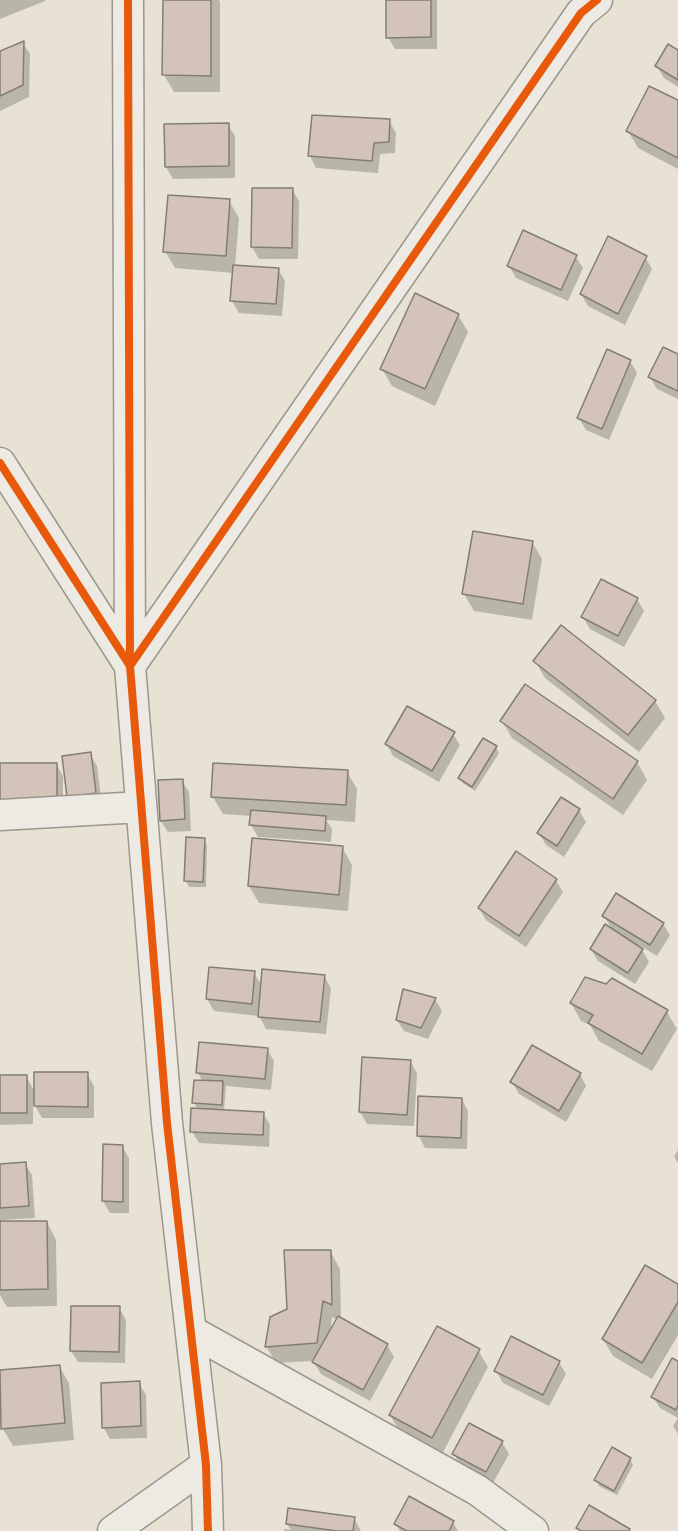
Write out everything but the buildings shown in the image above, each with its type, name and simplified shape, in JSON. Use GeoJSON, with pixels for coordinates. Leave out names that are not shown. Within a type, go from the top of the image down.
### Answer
{"type":"FeatureCollection","features":[{"type":"Feature","properties":{"kind":"street"},"geometry":{"type":"LineString","coordinates":[[128,0],[130,666],[167,1123],[206,1465],[208,1531]]}},
{"type":"Feature","properties":{"kind":"street"},"geometry":{"type":"LineString","coordinates":[[130,666],[581,13],[597,0]]}},
{"type":"Feature","properties":{"kind":"street"},"geometry":{"type":"LineString","coordinates":[[0,463],[130,666]]}},
{"type":"Feature","properties":{"kind":"street"},"geometry":{"type":"LineString","coordinates":[[0,815],[141,807]]}},
{"type":"Feature","properties":{"kind":"street"},"geometry":{"type":"LineString","coordinates":[[191,1331],[477,1490],[533,1531]]}},
{"type":"Feature","properties":{"kind":"street"},"geometry":{"type":"LineString","coordinates":[[113,1531],[206,1465]]}},
{"type":"Feature","properties":{"kind":"cycle path"},"geometry":{"type":"LineString","coordinates":[[128,0],[130,666],[167,1123],[206,1465],[208,1531]]}},
{"type":"Feature","properties":{"kind":"cycle path"},"geometry":{"type":"LineString","coordinates":[[0,463],[130,666],[581,13],[597,0]]}}]}
